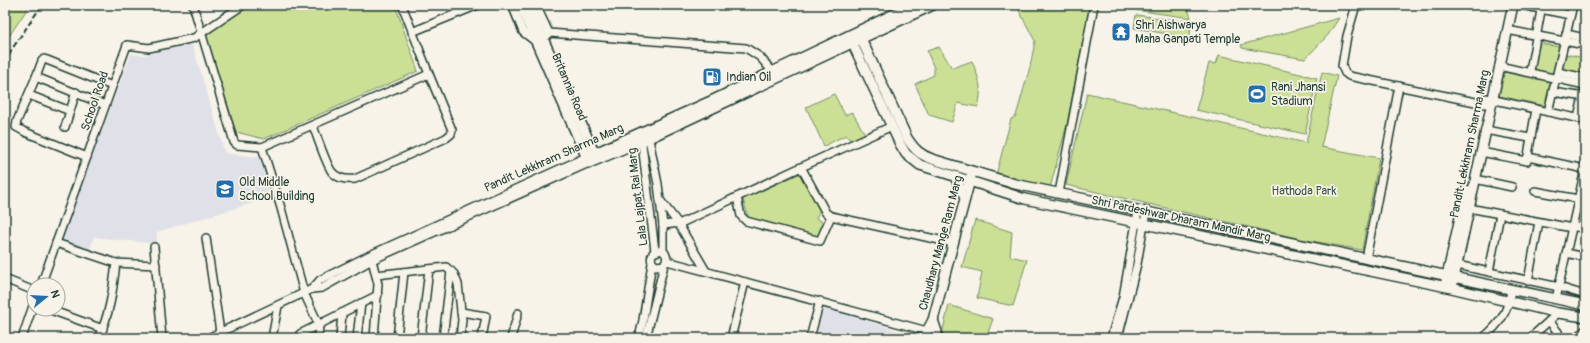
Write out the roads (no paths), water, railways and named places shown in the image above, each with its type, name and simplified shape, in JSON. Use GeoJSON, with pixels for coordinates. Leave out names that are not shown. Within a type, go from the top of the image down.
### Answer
{"type":"FeatureCollection","features":[{"type":"Feature","properties":{"kind":"main road"},"geometry":{"type":"LineString","coordinates":[[520,5],[540,43]]}},
{"type":"Feature","properties":{"kind":"main road"},"geometry":{"type":"LineString","coordinates":[[528,5],[540,43]]}},
{"type":"Feature","properties":{"kind":"main road","name":"Pandit Lekkhram Sharma Marg"},"geometry":{"type":"LineString","coordinates":[[592,158],[645,136],[855,38],[913,5]]}},
{"type":"Feature","properties":{"kind":"main road","name":"Pandit Lekkhram Sharma Marg"},"geometry":{"type":"LineString","coordinates":[[645,136],[772,71],[933,5]]}},
{"type":"Feature","properties":{"kind":"main road","name":"Pandit Lekkhram Sharma Marg"},"geometry":{"type":"LineString","coordinates":[[1448,287],[1507,5]]}},
{"type":"Feature","properties":{"kind":"main road","name":"Pandit Lekkhram Sharma Marg"},"geometry":{"type":"LineString","coordinates":[[1451,276],[1457,265],[1486,130],[1488,100],[1499,66],[1513,5]]}},
{"type":"Feature","properties":{"kind":"main road","name":"Shri Pardeshwar Dharam Mandir Marg"},"geometry":{"type":"LineString","coordinates":[[855,38],[892,126],[905,152],[912,160],[920,165],[1025,199],[1585,317]]}},
{"type":"Feature","properties":{"kind":"main road","name":"Shri Pardeshwar Dharam Mandir Marg"},"geometry":{"type":"LineString","coordinates":[[855,38],[907,138],[913,148],[921,155],[926,157],[1015,184],[1059,194],[1585,305]]}},
{"type":"Feature","properties":{"kind":"main road","name":"Britannia Road"},"geometry":{"type":"LineString","coordinates":[[540,43],[592,158]]}},
{"type":"Feature","properties":{"kind":"main road","name":"Chaudhary Mange Ram Marg"},"geometry":{"type":"LineString","coordinates":[[926,334],[933,320],[952,243],[973,171]]}},
{"type":"Feature","properties":{"kind":"main road"},"geometry":{"type":"LineString","coordinates":[[955,176],[965,198]]}},
{"type":"Feature","properties":{"kind":"main road","name":"Chaudhary Mange Ram Marg"},"geometry":{"type":"LineString","coordinates":[[933,320],[937,332],[936,338]]}},
{"type":"Feature","properties":{"kind":"street"},"geometry":{"type":"LineString","coordinates":[[193,5],[234,142],[237,145],[262,147],[429,74]]}},
{"type":"Feature","properties":{"kind":"street","name":"School Road"},"geometry":{"type":"LineString","coordinates":[[44,277],[127,45],[150,48],[194,38],[243,5]]}},
{"type":"Feature","properties":{"kind":"street"},"geometry":{"type":"LineString","coordinates":[[313,126],[331,171],[345,179],[354,179],[446,138],[451,134],[452,130],[402,5]]}},
{"type":"Feature","properties":{"kind":"street"},"geometry":{"type":"LineString","coordinates":[[412,32],[462,8],[478,5]]}},
{"type":"Feature","properties":{"kind":"street"},"geometry":{"type":"LineString","coordinates":[[512,5],[523,32],[540,43],[549,32]]}},
{"type":"Feature","properties":{"kind":"street"},"geometry":{"type":"LineString","coordinates":[[536,5],[549,32]]}},
{"type":"Feature","properties":{"kind":"street"},"geometry":{"type":"LineString","coordinates":[[1059,194],[1094,5]]}},
{"type":"Feature","properties":{"kind":"street"},"geometry":{"type":"LineString","coordinates":[[1356,5],[1347,36],[1342,66],[1345,73],[1349,76],[1399,86],[1488,100],[1581,119],[1584,94],[1553,92]]}},
{"type":"Feature","properties":{"kind":"street"},"geometry":{"type":"LineString","coordinates":[[1521,5],[1542,7],[1570,15]]}},
{"type":"Feature","properties":{"kind":"street"},"geometry":{"type":"LineString","coordinates":[[1548,112],[1573,5]]}},
{"type":"Feature","properties":{"kind":"street"},"geometry":{"type":"LineString","coordinates":[[1530,72],[1542,7]]}},
{"type":"Feature","properties":{"kind":"street"},"geometry":{"type":"LineString","coordinates":[[1507,30],[1537,36],[1585,38]]}},
{"type":"Feature","properties":{"kind":"street"},"geometry":{"type":"LineString","coordinates":[[549,32],[746,48],[760,57],[772,71]]}},
{"type":"Feature","properties":{"kind":"street"},"geometry":{"type":"LineString","coordinates":[[1565,37],[1585,45]]}},
{"type":"Feature","properties":{"kind":"street"},"geometry":{"type":"LineString","coordinates":[[87,157],[25,132],[16,127],[17,121],[44,59],[112,86]]}},
{"type":"Feature","properties":{"kind":"street"},"geometry":{"type":"LineString","coordinates":[[1499,66],[1530,72],[1585,78]]}},
{"type":"Feature","properties":{"kind":"street"},"geometry":{"type":"LineString","coordinates":[[1557,75],[1585,85]]}},
{"type":"Feature","properties":{"kind":"street"},"geometry":{"type":"LineString","coordinates":[[36,77],[105,105]]}},
{"type":"Feature","properties":{"kind":"street"},"geometry":{"type":"LineString","coordinates":[[1366,259],[1399,86]]}},
{"type":"Feature","properties":{"kind":"street"},"geometry":{"type":"LineString","coordinates":[[65,127],[76,92]]}},
{"type":"Feature","properties":{"kind":"street"},"geometry":{"type":"LineString","coordinates":[[29,95],[70,111]]}},
{"type":"Feature","properties":{"kind":"street"},"geometry":{"type":"LineString","coordinates":[[1481,152],[1527,161],[1536,109]]}},
{"type":"Feature","properties":{"kind":"street"},"geometry":{"type":"LineString","coordinates":[[663,225],[678,223],[892,126]]}},
{"type":"Feature","properties":{"kind":"street"},"geometry":{"type":"LineString","coordinates":[[1486,130],[1530,138]]}},
{"type":"Feature","properties":{"kind":"street","name":"Lala Lajpat Rai Marg"},"geometry":{"type":"LineString","coordinates":[[645,136],[660,200],[663,225],[663,251]]}},
{"type":"Feature","properties":{"kind":"street","name":"Lala Lajpat Rai Marg"},"geometry":{"type":"LineString","coordinates":[[645,136],[655,251]]}},
{"type":"Feature","properties":{"kind":"street"},"geometry":{"type":"LineString","coordinates":[[262,147],[281,208],[304,293],[319,325],[318,338]]}},
{"type":"Feature","properties":{"kind":"street"},"geometry":{"type":"LineString","coordinates":[[1528,157],[1585,169],[1581,198],[1572,227],[1556,299]]}},
{"type":"Feature","properties":{"kind":"street"},"geometry":{"type":"LineString","coordinates":[[312,290],[322,288],[372,260],[592,158]]}},
{"type":"Feature","properties":{"kind":"street","name":"Pandit Lekkhram Sharma Marg"},"geometry":{"type":"LineString","coordinates":[[208,338],[312,290],[320,280],[370,255],[592,158]]}},
{"type":"Feature","properties":{"kind":"street"},"geometry":{"type":"LineString","coordinates":[[801,167],[826,213],[830,216],[952,243]]}},
{"type":"Feature","properties":{"kind":"street"},"geometry":{"type":"LineString","coordinates":[[1475,179],[1512,187]]}},
{"type":"Feature","properties":{"kind":"street"},"geometry":{"type":"LineString","coordinates":[[1536,191],[1581,198]]}},
{"type":"Feature","properties":{"kind":"street"},"geometry":{"type":"LineString","coordinates":[[738,196],[741,216],[746,221],[820,240],[830,216]]}},
{"type":"Feature","properties":{"kind":"street"},"geometry":{"type":"LineString","coordinates":[[660,200],[678,223],[706,271]]}},
{"type":"Feature","properties":{"kind":"street"},"geometry":{"type":"LineString","coordinates":[[1469,208],[1539,222],[1585,229]]}},
{"type":"Feature","properties":{"kind":"street"},"geometry":{"type":"LineString","coordinates":[[1111,338],[1123,297],[1142,211]]}},
{"type":"Feature","properties":{"kind":"street"},"geometry":{"type":"LineString","coordinates":[[1488,272],[1500,214]]}},
{"type":"Feature","properties":{"kind":"street"},"geometry":{"type":"LineString","coordinates":[[1528,281],[1539,222]]}},
{"type":"Feature","properties":{"kind":"street"},"geometry":{"type":"LineString","coordinates":[[1118,338],[1136,271],[1140,223]]}},
{"type":"Feature","properties":{"kind":"street"},"geometry":{"type":"LineString","coordinates":[[206,238],[220,332]]}},
{"type":"Feature","properties":{"kind":"street"},"geometry":{"type":"LineString","coordinates":[[56,243],[116,263],[156,265]]}},
{"type":"Feature","properties":{"kind":"street"},"geometry":{"type":"LineString","coordinates":[[154,247],[162,338]]}},
{"type":"Feature","properties":{"kind":"street"},"geometry":{"type":"LineString","coordinates":[[639,338],[652,263],[651,258],[655,251],[663,251],[667,256],[646,338]]}},
{"type":"Feature","properties":{"kind":"street"},"geometry":{"type":"LineString","coordinates":[[1566,253],[1585,257]]}},
{"type":"Feature","properties":{"kind":"street"},"geometry":{"type":"LineString","coordinates":[[372,260],[378,284],[374,338]]}},
{"type":"Feature","properties":{"kind":"street"},"geometry":{"type":"LineString","coordinates":[[98,338],[108,310],[116,263]]}},
{"type":"Feature","properties":{"kind":"street"},"geometry":{"type":"LineString","coordinates":[[652,263],[656,266],[665,263],[706,271],[820,301],[926,334]]}},
{"type":"Feature","properties":{"kind":"street"},"geometry":{"type":"LineString","coordinates":[[1457,265],[1559,287],[1585,295]]}},
{"type":"Feature","properties":{"kind":"street"},"geometry":{"type":"LineString","coordinates":[[376,275],[446,267],[454,274],[458,284],[462,320],[460,338]]}},
{"type":"Feature","properties":{"kind":"street"},"geometry":{"type":"LineString","coordinates":[[421,338],[429,269]]}},
{"type":"Feature","properties":{"kind":"street"},"geometry":{"type":"LineString","coordinates":[[443,338],[451,271]]}},
{"type":"Feature","properties":{"kind":"street"},"geometry":{"type":"LineString","coordinates":[[397,338],[404,272]]}},
{"type":"Feature","properties":{"kind":"street"},"geometry":{"type":"LineString","coordinates":[[5,280],[26,288]]}},
{"type":"Feature","properties":{"kind":"street"},"geometry":{"type":"LineString","coordinates":[[731,338],[745,282]]}},
{"type":"Feature","properties":{"kind":"street"},"geometry":{"type":"LineString","coordinates":[[1485,337],[1504,315],[1511,290]]}},
{"type":"Feature","properties":{"kind":"street"},"geometry":{"type":"LineString","coordinates":[[297,338],[300,334],[378,295]]}},
{"type":"Feature","properties":{"kind":"street"},"geometry":{"type":"LineString","coordinates":[[810,338],[820,301]]}},
{"type":"Feature","properties":{"kind":"street"},"geometry":{"type":"LineString","coordinates":[[357,338],[361,303]]}},
{"type":"Feature","properties":{"kind":"street"},"geometry":{"type":"LineString","coordinates":[[272,338],[278,306]]}},
{"type":"Feature","properties":{"kind":"street"},"geometry":{"type":"LineString","coordinates":[[461,312],[486,316],[482,338]]}},
{"type":"Feature","properties":{"kind":"street"},"geometry":{"type":"LineString","coordinates":[[1530,338],[1558,312]]}},
{"type":"Feature","properties":{"kind":"street"},"geometry":{"type":"LineString","coordinates":[[340,338],[342,313]]}},
{"type":"Feature","properties":{"kind":"street"},"geometry":{"type":"LineString","coordinates":[[512,338],[518,313]]}},
{"type":"Feature","properties":{"kind":"street"},"geometry":{"type":"LineString","coordinates":[[66,316],[102,329]]}},
{"type":"Feature","properties":{"kind":"street"},"geometry":{"type":"LineString","coordinates":[[22,338],[29,317]]}},
{"type":"Feature","properties":{"kind":"street"},"geometry":{"type":"LineString","coordinates":[[1549,321],[1558,332],[1552,338]]}},
{"type":"Feature","properties":{"kind":"street"},"geometry":{"type":"LineString","coordinates":[[1577,338],[1585,330]]}},
{"type":"Feature","properties":{"kind":"railway"},"geometry":{"type":"LineString","coordinates":[[5,63],[14,46],[42,5]]}},
{"type":"Feature","properties":{"kind":"place","name":"Shri Aishwarya Maha Ganpati Temple"},"geometry":{"type":"Point","coordinates":[1121,32]}},
{"type":"Feature","properties":{"kind":"place","name":"Indian Oil"},"geometry":{"type":"Point","coordinates":[712,77]}},
{"type":"Feature","properties":{"kind":"place","name":"Rani Jhansi Stadium"},"geometry":{"type":"Point","coordinates":[1257,94]}},
{"type":"Feature","properties":{"kind":"place","name":"Old Middle School Building"},"geometry":{"type":"Point","coordinates":[225,189]}},
{"type":"Feature","properties":{"kind":"park label","name":"Hathoda Park"},"geometry":{"type":"Point","coordinates":[1304,191]}}]}
